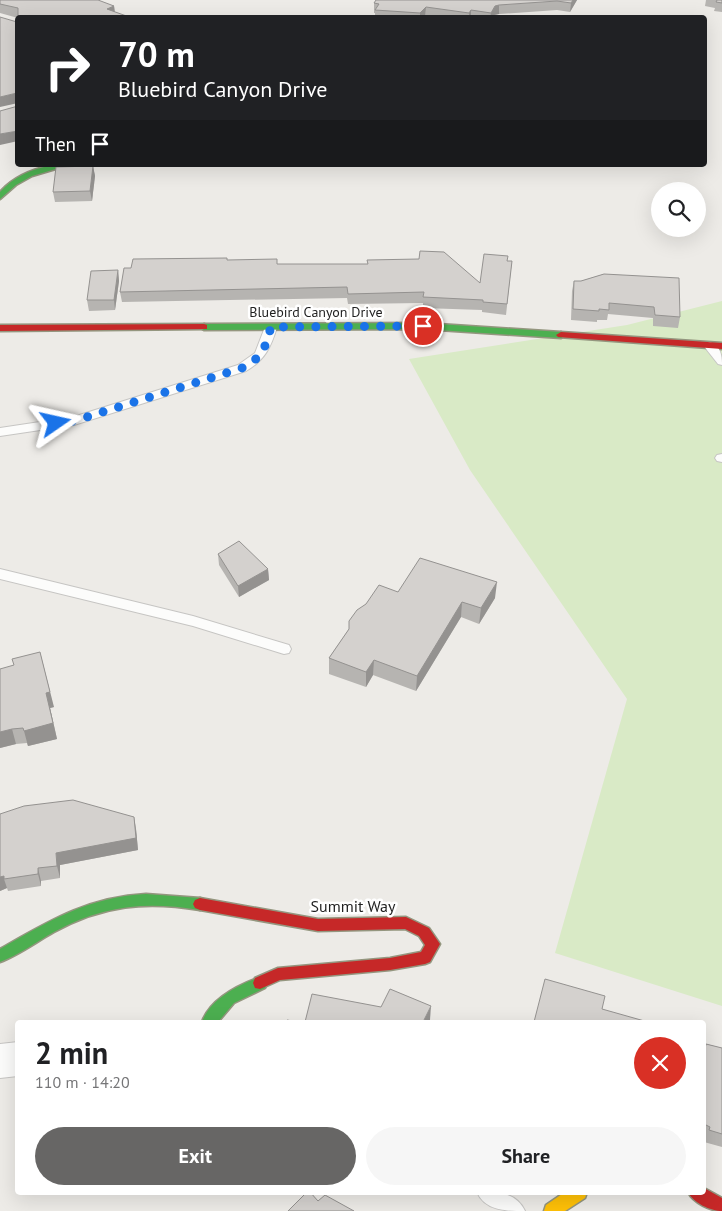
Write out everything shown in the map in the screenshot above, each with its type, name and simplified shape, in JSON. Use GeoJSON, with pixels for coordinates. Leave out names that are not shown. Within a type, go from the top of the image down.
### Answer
{"type":"FeatureCollection","features":[{"type":"Feature","properties":{"kind":"street"},"geometry":{"type":"LineString","coordinates":[[0,197],[4,191],[25,176],[57,167]]}},
{"type":"Feature","properties":{"kind":"street","name":"Bluebird Canyon Drive"},"geometry":{"type":"LineString","coordinates":[[0,328],[423,326],[722,346]]}},
{"type":"Feature","properties":{"kind":"street","name":"Summit Way"},"geometry":{"type":"LineString","coordinates":[[0,956],[46,930],[93,908],[139,900],[187,902],[318,925],[406,923],[424,932],[433,944],[424,958],[390,964],[278,974],[229,998],[211,1020]]}},
{"type":"Feature","properties":{"kind":"street"},"geometry":{"type":"LineString","coordinates":[[0,1061],[15,1059]]}},
{"type":"Feature","properties":{"kind":"street"},"geometry":{"type":"LineString","coordinates":[[552,1211],[575,1195]]}},
{"type":"Feature","properties":{"kind":"street"},"geometry":{"type":"LineString","coordinates":[[701,1195],[722,1207]]}},
{"type":"Feature","properties":{"kind":"lane"},"geometry":{"type":"LineString","coordinates":[[0,432],[74,421],[242,368],[257,360],[264,349],[271,327]]}},
{"type":"Feature","properties":{"kind":"lane"},"geometry":{"type":"LineString","coordinates":[[709,346],[722,361]]}},
{"type":"Feature","properties":{"kind":"lane"},"geometry":{"type":"LineString","coordinates":[[0,574],[193,621],[284,649]]}},
{"type":"Feature","properties":{"kind":"lane"},"geometry":{"type":"LineString","coordinates":[[491,1195],[515,1211]]}},
{"type":"Feature","properties":{"kind":"green space"},"geometry":{"type":"Polygon","coordinates":[[[722,301],[722,1006],[555,953],[627,699],[470,470],[409,359],[627,325],[722,301]]]}},
{"type":"Feature","properties":{"kind":"building"},"geometry":{"type":"Polygon","coordinates":[[[0,0],[98,0],[114,6],[107,9],[124,15],[18,15],[18,8],[0,4],[0,0]]]}},
{"type":"Feature","properties":{"kind":"building"},"geometry":{"type":"Polygon","coordinates":[[[376,0],[573,0],[571,3],[557,1],[499,5],[495,6],[491,13],[471,10],[469,13],[426,7],[420,13],[375,10],[379,4],[374,3],[376,0]]]}},
{"type":"Feature","properties":{"kind":"building"},"geometry":{"type":"Polygon","coordinates":[[[0,17],[15,21],[15,93],[0,97],[0,17]]]}},
{"type":"Feature","properties":{"kind":"building"},"geometry":{"type":"Polygon","coordinates":[[[15,107],[15,132],[0,134],[0,111],[15,107]]]}},
{"type":"Feature","properties":{"kind":"building"},"geometry":{"type":"Polygon","coordinates":[[[56,167],[93,167],[90,191],[53,192],[56,167]]]}},
{"type":"Feature","properties":{"kind":"building"},"geometry":{"type":"Polygon","coordinates":[[[420,251],[444,252],[480,283],[484,254],[508,256],[507,261],[512,261],[507,304],[483,302],[483,300],[423,297],[424,292],[348,294],[347,287],[120,292],[124,268],[131,268],[133,259],[277,259],[277,264],[368,264],[367,260],[419,259],[420,251]]]}},
{"type":"Feature","properties":{"kind":"building"},"geometry":{"type":"Polygon","coordinates":[[[118,270],[114,300],[87,300],[91,271],[118,270]]]}},
{"type":"Feature","properties":{"kind":"building"},"geometry":{"type":"Polygon","coordinates":[[[604,274],[679,278],[680,317],[655,315],[654,307],[609,303],[609,310],[573,309],[574,281],[581,281],[604,274]]]}},
{"type":"Feature","properties":{"kind":"building"},"geometry":{"type":"Polygon","coordinates":[[[239,541],[268,569],[238,586],[218,554],[239,541]]]}},
{"type":"Feature","properties":{"kind":"building"},"geometry":{"type":"Polygon","coordinates":[[[420,558],[497,582],[481,608],[462,602],[417,676],[374,660],[366,672],[329,658],[349,629],[349,621],[357,610],[366,604],[379,585],[398,592],[420,558]]]}},
{"type":"Feature","properties":{"kind":"building"},"geometry":{"type":"Polygon","coordinates":[[[40,652],[50,692],[46,693],[53,723],[24,731],[23,728],[0,732],[0,669],[14,665],[12,659],[40,652]]]}},
{"type":"Feature","properties":{"kind":"building"},"geometry":{"type":"Polygon","coordinates":[[[73,800],[134,817],[136,838],[56,853],[57,866],[38,868],[38,874],[4,879],[4,876],[0,877],[0,814],[24,806],[73,800]]]}},
{"type":"Feature","properties":{"kind":"building"},"geometry":{"type":"Polygon","coordinates":[[[545,979],[605,996],[602,1009],[641,1020],[535,1020],[545,979]]]}},
{"type":"Feature","properties":{"kind":"building"},"geometry":{"type":"Polygon","coordinates":[[[390,989],[431,1006],[424,1020],[306,1020],[312,994],[381,1007],[390,989]]]}},
{"type":"Feature","properties":{"kind":"building"},"geometry":{"type":"Polygon","coordinates":[[[706,1044],[722,1048],[722,1134],[709,1130],[710,1127],[706,1125],[706,1044]]]}},
{"type":"Feature","properties":{"kind":"building"},"geometry":{"type":"Polygon","coordinates":[[[304,1195],[313,1195],[318,1201],[325,1195],[354,1211],[288,1211],[304,1195]]]}},
{"type":"Feature","properties":{"kind":"traffic: fast"},"geometry":{"type":"LineString","coordinates":[[0,197],[21,179],[56,167]]}},
{"type":"Feature","properties":{"kind":"traffic: fast"},"geometry":{"type":"LineString","coordinates":[[204,327],[423,326],[561,335]]}},
{"type":"Feature","properties":{"kind":"traffic: fast"},"geometry":{"type":"LineString","coordinates":[[0,956],[69,917],[106,904],[132,900],[200,904]]}},
{"type":"Feature","properties":{"kind":"traffic: fast"},"geometry":{"type":"LineString","coordinates":[[211,1020],[229,998],[260,983]]}},
{"type":"Feature","properties":{"kind":"traffic: slow"},"geometry":{"type":"LineString","coordinates":[[552,1211],[575,1195]]}},
{"type":"Feature","properties":{"kind":"traffic: jam"},"geometry":{"type":"LineString","coordinates":[[0,328],[204,327]]}},
{"type":"Feature","properties":{"kind":"traffic: jam"},"geometry":{"type":"LineString","coordinates":[[561,335],[722,346]]}},
{"type":"Feature","properties":{"kind":"traffic: jam"},"geometry":{"type":"LineString","coordinates":[[200,904],[318,925],[406,923],[424,932],[433,944],[425,958],[390,964],[278,974],[260,983]]}},
{"type":"Feature","properties":{"kind":"traffic: jam"},"geometry":{"type":"LineString","coordinates":[[701,1195],[722,1207]]}},
{"type":"Feature","properties":{"kind":"route"},"geometry":{"type":"LineString","coordinates":[[56,423],[74,421],[242,368],[257,360],[264,349],[271,327],[423,326]]}}]}
